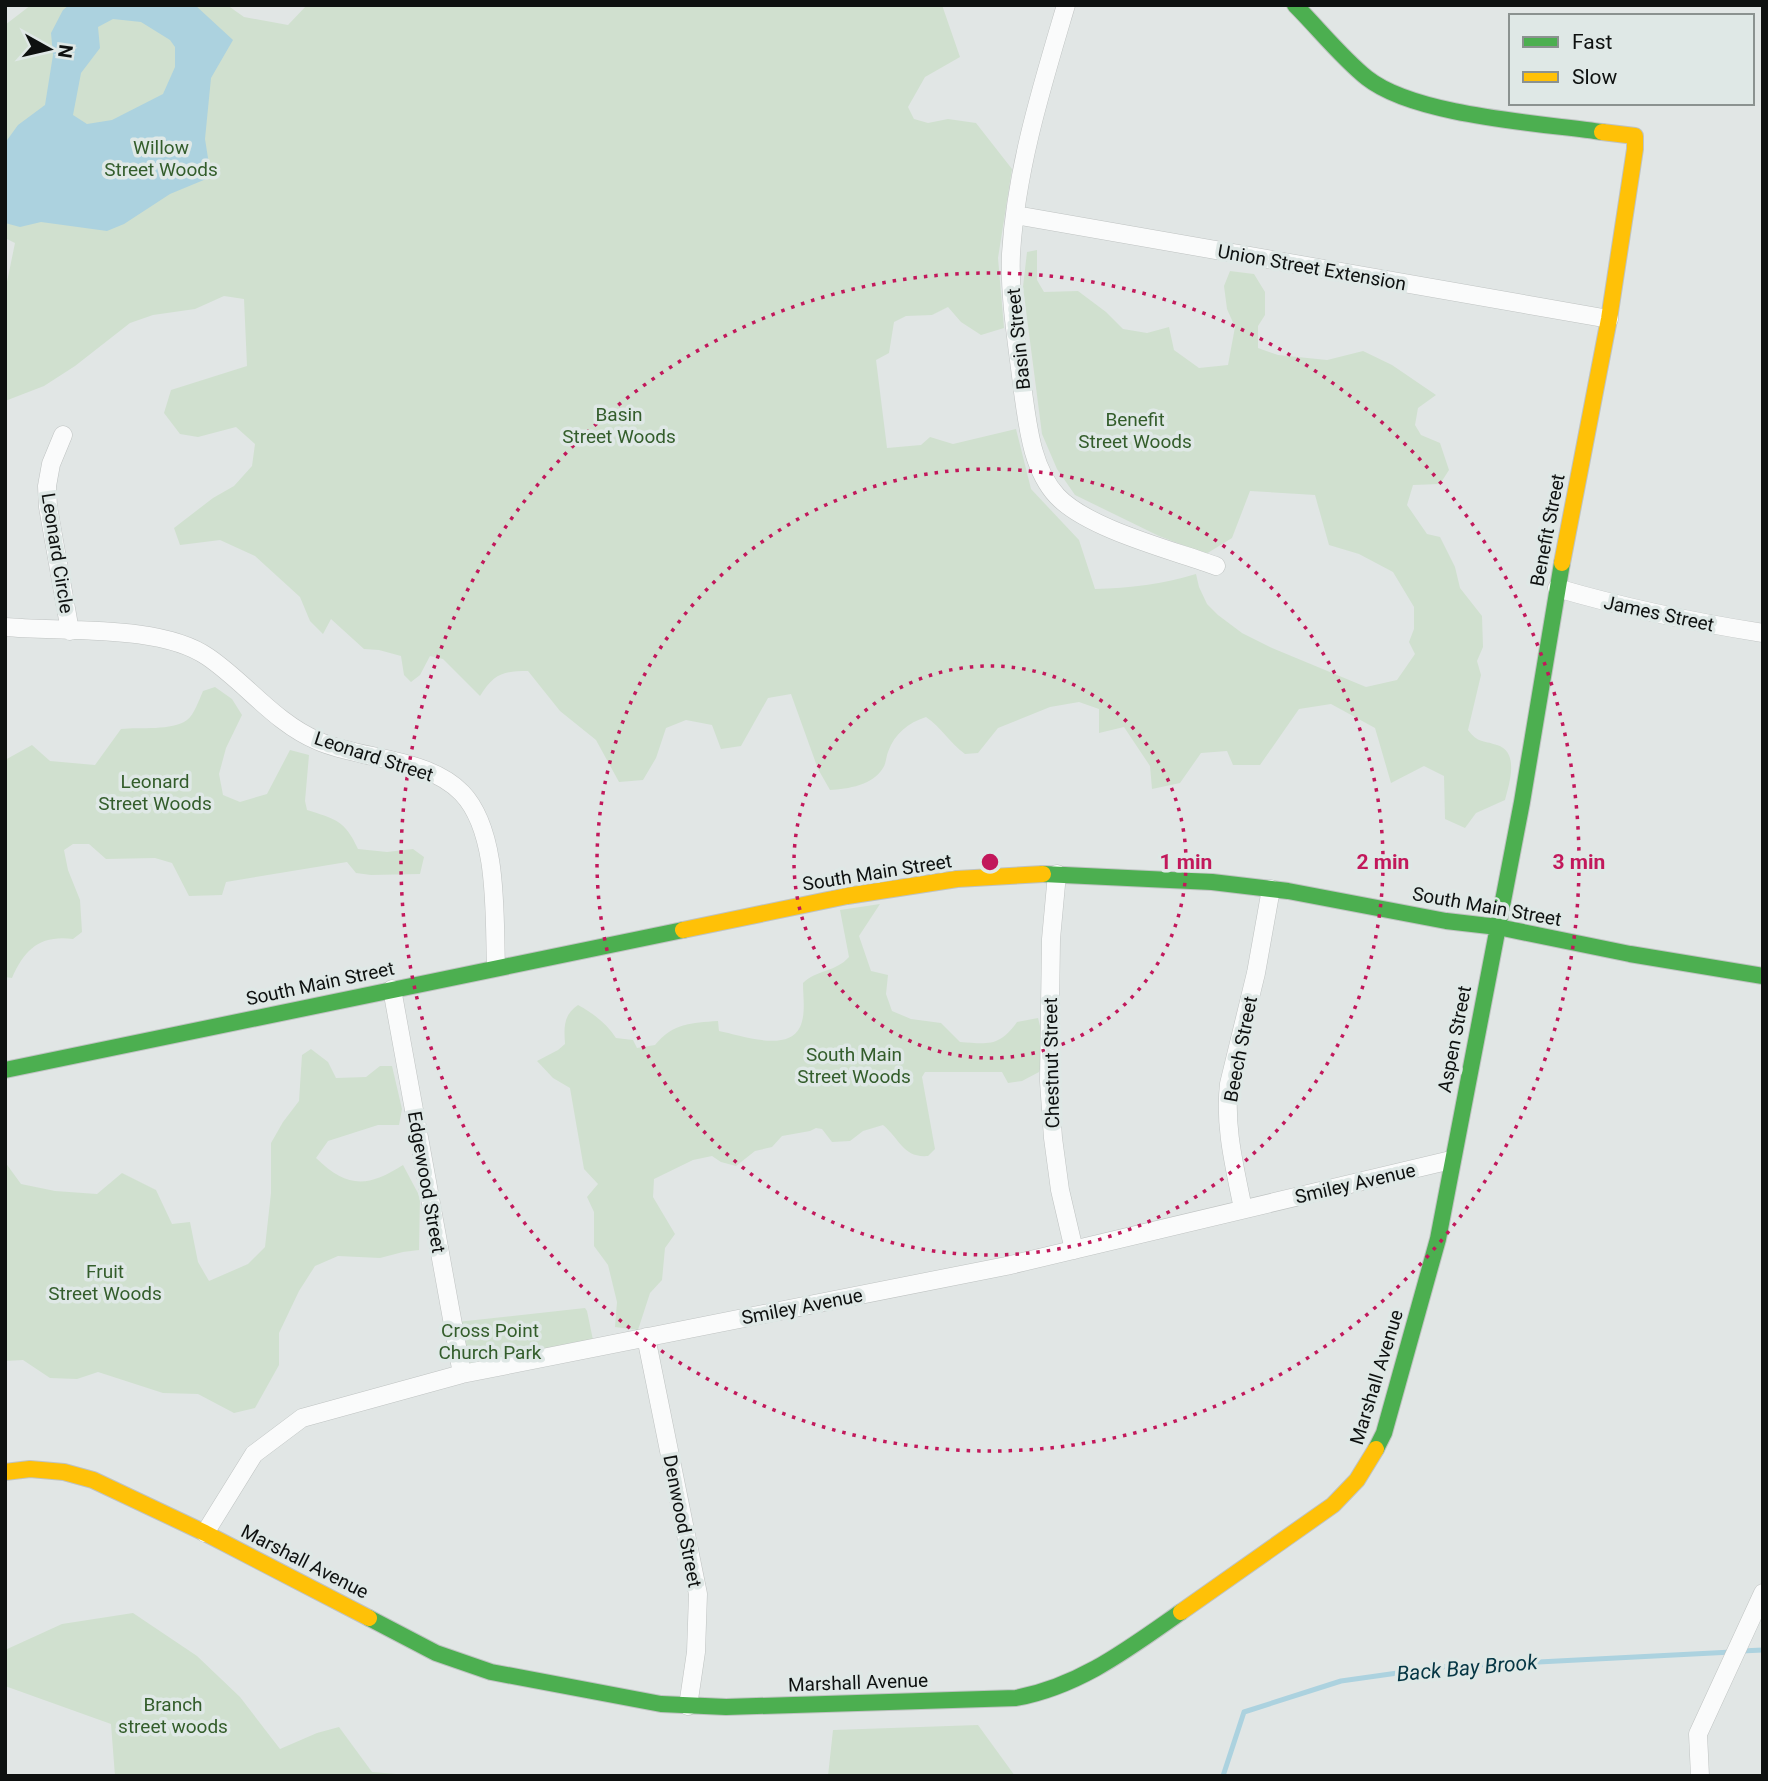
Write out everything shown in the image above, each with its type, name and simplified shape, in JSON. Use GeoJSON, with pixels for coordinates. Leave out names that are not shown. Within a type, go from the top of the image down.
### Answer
{"type":"FeatureCollection","features":[{"type":"Feature","properties":{"kind":"street","name":"Basin Street"},"geometry":{"type":"LineString","coordinates":[[1066,5],[1033,122],[1022,173],[1011,255],[1027,420],[1041,475],[1056,495],[1076,512],[1152,544],[1216,566]]}},
{"type":"Feature","properties":{"kind":"street","name":"Benefit Street"},"geometry":{"type":"LineString","coordinates":[[1295,5],[1368,79],[1406,99],[1465,113],[1635,136],[1632,173],[1609,319],[1557,588],[1522,802],[1498,927]]}},
{"type":"Feature","properties":{"kind":"street","name":"Union Street Extension"},"geometry":{"type":"LineString","coordinates":[[1016,215],[1609,319]]}},
{"type":"Feature","properties":{"kind":"street","name":"Leonard Circle"},"geometry":{"type":"LineString","coordinates":[[63,435],[51,464],[47,486],[48,507],[70,631]]}},
{"type":"Feature","properties":{"kind":"street","name":"James Street"},"geometry":{"type":"LineString","coordinates":[[1557,588],[1609,604],[1763,633]]}},
{"type":"Feature","properties":{"kind":"street","name":"Leonard Street"},"geometry":{"type":"LineString","coordinates":[[5,627],[156,637],[183,644],[208,657],[264,706],[317,741],[424,770],[444,779],[462,793],[475,811],[485,837],[491,867],[496,967]]}},
{"type":"Feature","properties":{"kind":"street","name":"South Main Street"},"geometry":{"type":"LineString","coordinates":[[5,1070],[858,894],[957,879],[1057,874],[1198,881],[1270,889],[1498,927],[1630,954],[1763,976]]}},
{"type":"Feature","properties":{"kind":"street","name":"Chestnut Street"},"geometry":{"type":"LineString","coordinates":[[1057,874],[1051,939],[1049,1081],[1058,1177],[1074,1250]]}},
{"type":"Feature","properties":{"kind":"street","name":"Beech Street"},"geometry":{"type":"LineString","coordinates":[[1243,1209],[1231,1150],[1227,1102],[1270,889]]}},
{"type":"Feature","properties":{"kind":"street","name":"Aspen Street"},"geometry":{"type":"LineString","coordinates":[[1451,1160],[1498,927]]}},
{"type":"Feature","properties":{"kind":"street","name":"Edgewood Street"},"geometry":{"type":"LineString","coordinates":[[392,989],[462,1374]]}},
{"type":"Feature","properties":{"kind":"street","name":"Smiley Avenue"},"geometry":{"type":"LineString","coordinates":[[205,1533],[254,1454],[302,1418],[462,1374],[1006,1266],[1451,1160]]}},
{"type":"Feature","properties":{"kind":"street","name":"Marshall Avenue"},"geometry":{"type":"LineString","coordinates":[[5,1472],[30,1469],[64,1472],[93,1479],[205,1533],[436,1653],[491,1672],[661,1704],[688,1706],[989,1699],[1038,1694],[1062,1688],[1111,1661],[1333,1505],[1358,1482],[1384,1433],[1438,1239],[1451,1160]]}},
{"type":"Feature","properties":{"kind":"street","name":"Denwood Street"},"geometry":{"type":"LineString","coordinates":[[646,1337],[698,1594],[696,1652],[688,1706]]}},
{"type":"Feature","properties":{"kind":"street"},"geometry":{"type":"LineString","coordinates":[[1700,1776],[1698,1734],[1763,1593]]}},
{"type":"Feature","properties":{"kind":"green space"},"geometry":{"type":"Polygon","coordinates":[[[31,5],[227,5],[244,17],[288,25],[307,5],[942,5],[960,57],[925,77],[908,107],[914,119],[928,123],[948,119],[976,123],[1012,169],[998,258],[1004,328],[981,335],[961,322],[948,307],[932,315],[906,316],[894,322],[889,353],[876,360],[887,448],[921,445],[930,437],[953,444],[1016,429],[1031,489],[1079,540],[1095,589],[1146,585],[1196,574],[1207,604],[1242,633],[1366,687],[1397,680],[1415,654],[1409,642],[1414,629],[1414,607],[1393,572],[1359,554],[1329,545],[1315,495],[1250,491],[1232,538],[1206,554],[1159,536],[1075,495],[1057,469],[1042,434],[1023,287],[1027,252],[1037,250],[1037,280],[1044,292],[1078,291],[1123,329],[1147,333],[1169,327],[1174,350],[1199,368],[1228,365],[1235,327],[1227,309],[1224,286],[1230,271],[1254,274],[1265,292],[1265,315],[1258,326],[1258,348],[1278,355],[1327,360],[1363,351],[1392,365],[1436,395],[1418,408],[1415,425],[1421,435],[1440,443],[1449,470],[1440,484],[1413,485],[1407,505],[1427,534],[1440,537],[1455,567],[1460,588],[1482,616],[1483,647],[1477,661],[1481,675],[1468,730],[1478,739],[1497,745],[1509,754],[1511,769],[1505,800],[1476,813],[1465,828],[1445,819],[1444,776],[1424,766],[1391,783],[1375,728],[1331,704],[1299,709],[1260,765],[1233,765],[1227,751],[1201,753],[1180,783],[1152,789],[1150,766],[1124,727],[1099,733],[1099,709],[1079,702],[1050,707],[998,728],[978,753],[965,754],[926,717],[913,722],[898,734],[879,774],[852,787],[830,790],[818,769],[791,694],[768,698],[741,746],[721,749],[712,725],[686,720],[666,728],[656,758],[643,780],[619,782],[596,740],[560,711],[528,671],[512,672],[494,678],[480,696],[443,659],[430,656],[420,675],[411,682],[404,675],[401,656],[364,649],[331,619],[323,634],[310,621],[300,597],[255,556],[220,540],[180,545],[174,528],[213,498],[234,486],[252,466],[255,444],[236,427],[198,437],[180,434],[164,413],[171,390],[247,366],[244,299],[224,296],[195,309],[153,315],[130,323],[75,366],[44,386],[5,401],[5,283],[15,243],[5,238],[5,25],[31,5]]]}},
{"type":"Feature","properties":{"kind":"green space","name":"Leonard Street Woods"},"geometry":{"type":"Polygon","coordinates":[[[215,687],[232,699],[242,715],[226,748],[219,774],[223,795],[240,802],[267,794],[290,750],[309,755],[305,801],[307,810],[344,826],[358,849],[387,852],[413,849],[424,857],[420,874],[356,873],[347,862],[226,882],[222,895],[189,896],[172,863],[155,858],[106,859],[89,844],[73,844],[64,850],[68,870],[80,900],[82,932],[73,939],[51,939],[35,946],[22,959],[12,978],[5,977],[5,760],[32,745],[50,761],[95,765],[121,729],[165,727],[181,723],[192,715],[203,691],[215,687]]]}},
{"type":"Feature","properties":{"kind":"green space","name":"South Main Street Woods"},"geometry":{"type":"Polygon","coordinates":[[[880,904],[859,936],[871,971],[888,975],[886,994],[892,1011],[911,1019],[941,1023],[960,1042],[978,1043],[998,1040],[1017,1022],[1038,1018],[1043,1045],[1039,1072],[1022,1081],[1008,1083],[1002,1072],[925,1072],[922,1077],[935,1149],[928,1156],[907,1151],[883,1125],[863,1131],[850,1141],[832,1142],[822,1129],[816,1128],[782,1136],[772,1147],[755,1151],[736,1166],[712,1156],[693,1160],[654,1179],[653,1197],[675,1234],[665,1248],[662,1280],[650,1293],[638,1330],[615,1327],[617,1302],[608,1265],[594,1246],[594,1212],[587,1197],[598,1184],[584,1169],[570,1088],[553,1078],[537,1061],[565,1044],[567,1018],[578,1005],[599,1019],[616,1038],[633,1040],[637,1048],[655,1045],[676,1028],[699,1022],[718,1021],[719,1031],[763,1040],[775,1041],[794,1035],[800,1027],[804,1011],[803,983],[838,966],[849,957],[840,910],[880,904]]]}},
{"type":"Feature","properties":{"kind":"green space","name":"Fruit Street Woods"},"geometry":{"type":"Polygon","coordinates":[[[311,1049],[328,1062],[336,1078],[366,1077],[380,1066],[392,1066],[402,1109],[399,1125],[378,1125],[328,1141],[316,1158],[338,1175],[358,1181],[379,1178],[403,1165],[420,1197],[419,1250],[380,1258],[338,1256],[315,1266],[299,1291],[279,1333],[279,1365],[255,1408],[234,1413],[198,1394],[163,1393],[98,1372],[77,1379],[50,1378],[23,1360],[5,1361],[5,1162],[21,1184],[55,1191],[97,1194],[122,1173],[156,1190],[172,1224],[190,1222],[198,1262],[209,1281],[248,1264],[265,1247],[271,1193],[271,1143],[299,1101],[302,1055],[311,1049]]]}},
{"type":"Feature","properties":{"kind":"green space","name":"Cross Point Church Park"},"geometry":{"type":"Polygon","coordinates":[[[585,1308],[593,1340],[591,1344],[467,1364],[457,1322],[585,1308]]]}},
{"type":"Feature","properties":{"kind":"green space","name":"Branch street woods"},"geometry":{"type":"Polygon","coordinates":[[[133,1613],[197,1656],[240,1697],[280,1749],[339,1727],[372,1772],[421,1776],[115,1776],[111,1724],[5,1686],[5,1650],[62,1624],[133,1613]]]}},
{"type":"Feature","properties":{"kind":"green space"},"geometry":{"type":"Polygon","coordinates":[[[978,1725],[1015,1776],[828,1776],[833,1730],[978,1725]]]}},
{"type":"Feature","properties":{"kind":"water"},"geometry":{"type":"Polygon","coordinates":[[[69,5],[195,5],[233,40],[211,78],[205,139],[211,177],[170,194],[124,224],[107,231],[41,222],[20,227],[5,223],[5,143],[18,125],[45,105],[53,55],[51,33],[63,10],[69,5]],[[113,19],[98,27],[100,48],[81,73],[73,115],[87,124],[112,120],[163,94],[175,67],[175,47],[170,40],[141,22],[113,19]]]}},
{"type":"Feature","properties":{"kind":"waterway","name":"Back Bay Brook"},"geometry":{"type":"LineString","coordinates":[[1741,1651],[1763,1650]]}},
{"type":"Feature","properties":{"kind":"waterway","name":"Back Bay Brook"},"geometry":{"type":"LineString","coordinates":[[1223,1776],[1244,1712],[1341,1681],[1440,1667],[1732,1652]]}},
{"type":"Feature","properties":{"kind":"traffic: fast"},"geometry":{"type":"LineString","coordinates":[[1295,5],[1358,70],[1388,91],[1415,101],[1479,116],[1602,132]]}},
{"type":"Feature","properties":{"kind":"traffic: fast"},"geometry":{"type":"LineString","coordinates":[[1376,1449],[1384,1433],[1438,1239],[1522,802],[1562,563]]}},
{"type":"Feature","properties":{"kind":"traffic: fast"},"geometry":{"type":"LineString","coordinates":[[1043,874],[1212,882],[1288,891],[1763,976]]}},
{"type":"Feature","properties":{"kind":"traffic: fast"},"geometry":{"type":"LineString","coordinates":[[5,1070],[683,930]]}},
{"type":"Feature","properties":{"kind":"traffic: fast"},"geometry":{"type":"LineString","coordinates":[[369,1618],[436,1653],[491,1672],[661,1704],[726,1707],[1016,1698],[1061,1685],[1082,1675],[1181,1612]]}},
{"type":"Feature","properties":{"kind":"traffic: slow"},"geometry":{"type":"LineString","coordinates":[[1562,563],[1609,319],[1635,149],[1635,136],[1602,132]]}},
{"type":"Feature","properties":{"kind":"traffic: slow"},"geometry":{"type":"LineString","coordinates":[[683,930],[847,896],[957,879],[1043,874]]}},
{"type":"Feature","properties":{"kind":"traffic: slow"},"geometry":{"type":"LineString","coordinates":[[1181,1612],[1333,1505],[1357,1480],[1376,1449]]}},
{"type":"Feature","properties":{"kind":"traffic: slow"},"geometry":{"type":"LineString","coordinates":[[5,1472],[30,1469],[64,1472],[93,1480],[205,1533],[369,1618]]}},
{"type":"Feature","properties":{"kind":"park label","name":"Willow Street Woods"},"geometry":{"type":"Point","coordinates":[161,158]}},
{"type":"Feature","properties":{"kind":"park label","name":"Basin Street Woods"},"geometry":{"type":"Point","coordinates":[619,425]}},
{"type":"Feature","properties":{"kind":"park label","name":"Benefit Street Woods"},"geometry":{"type":"Point","coordinates":[1135,430]}}]}
